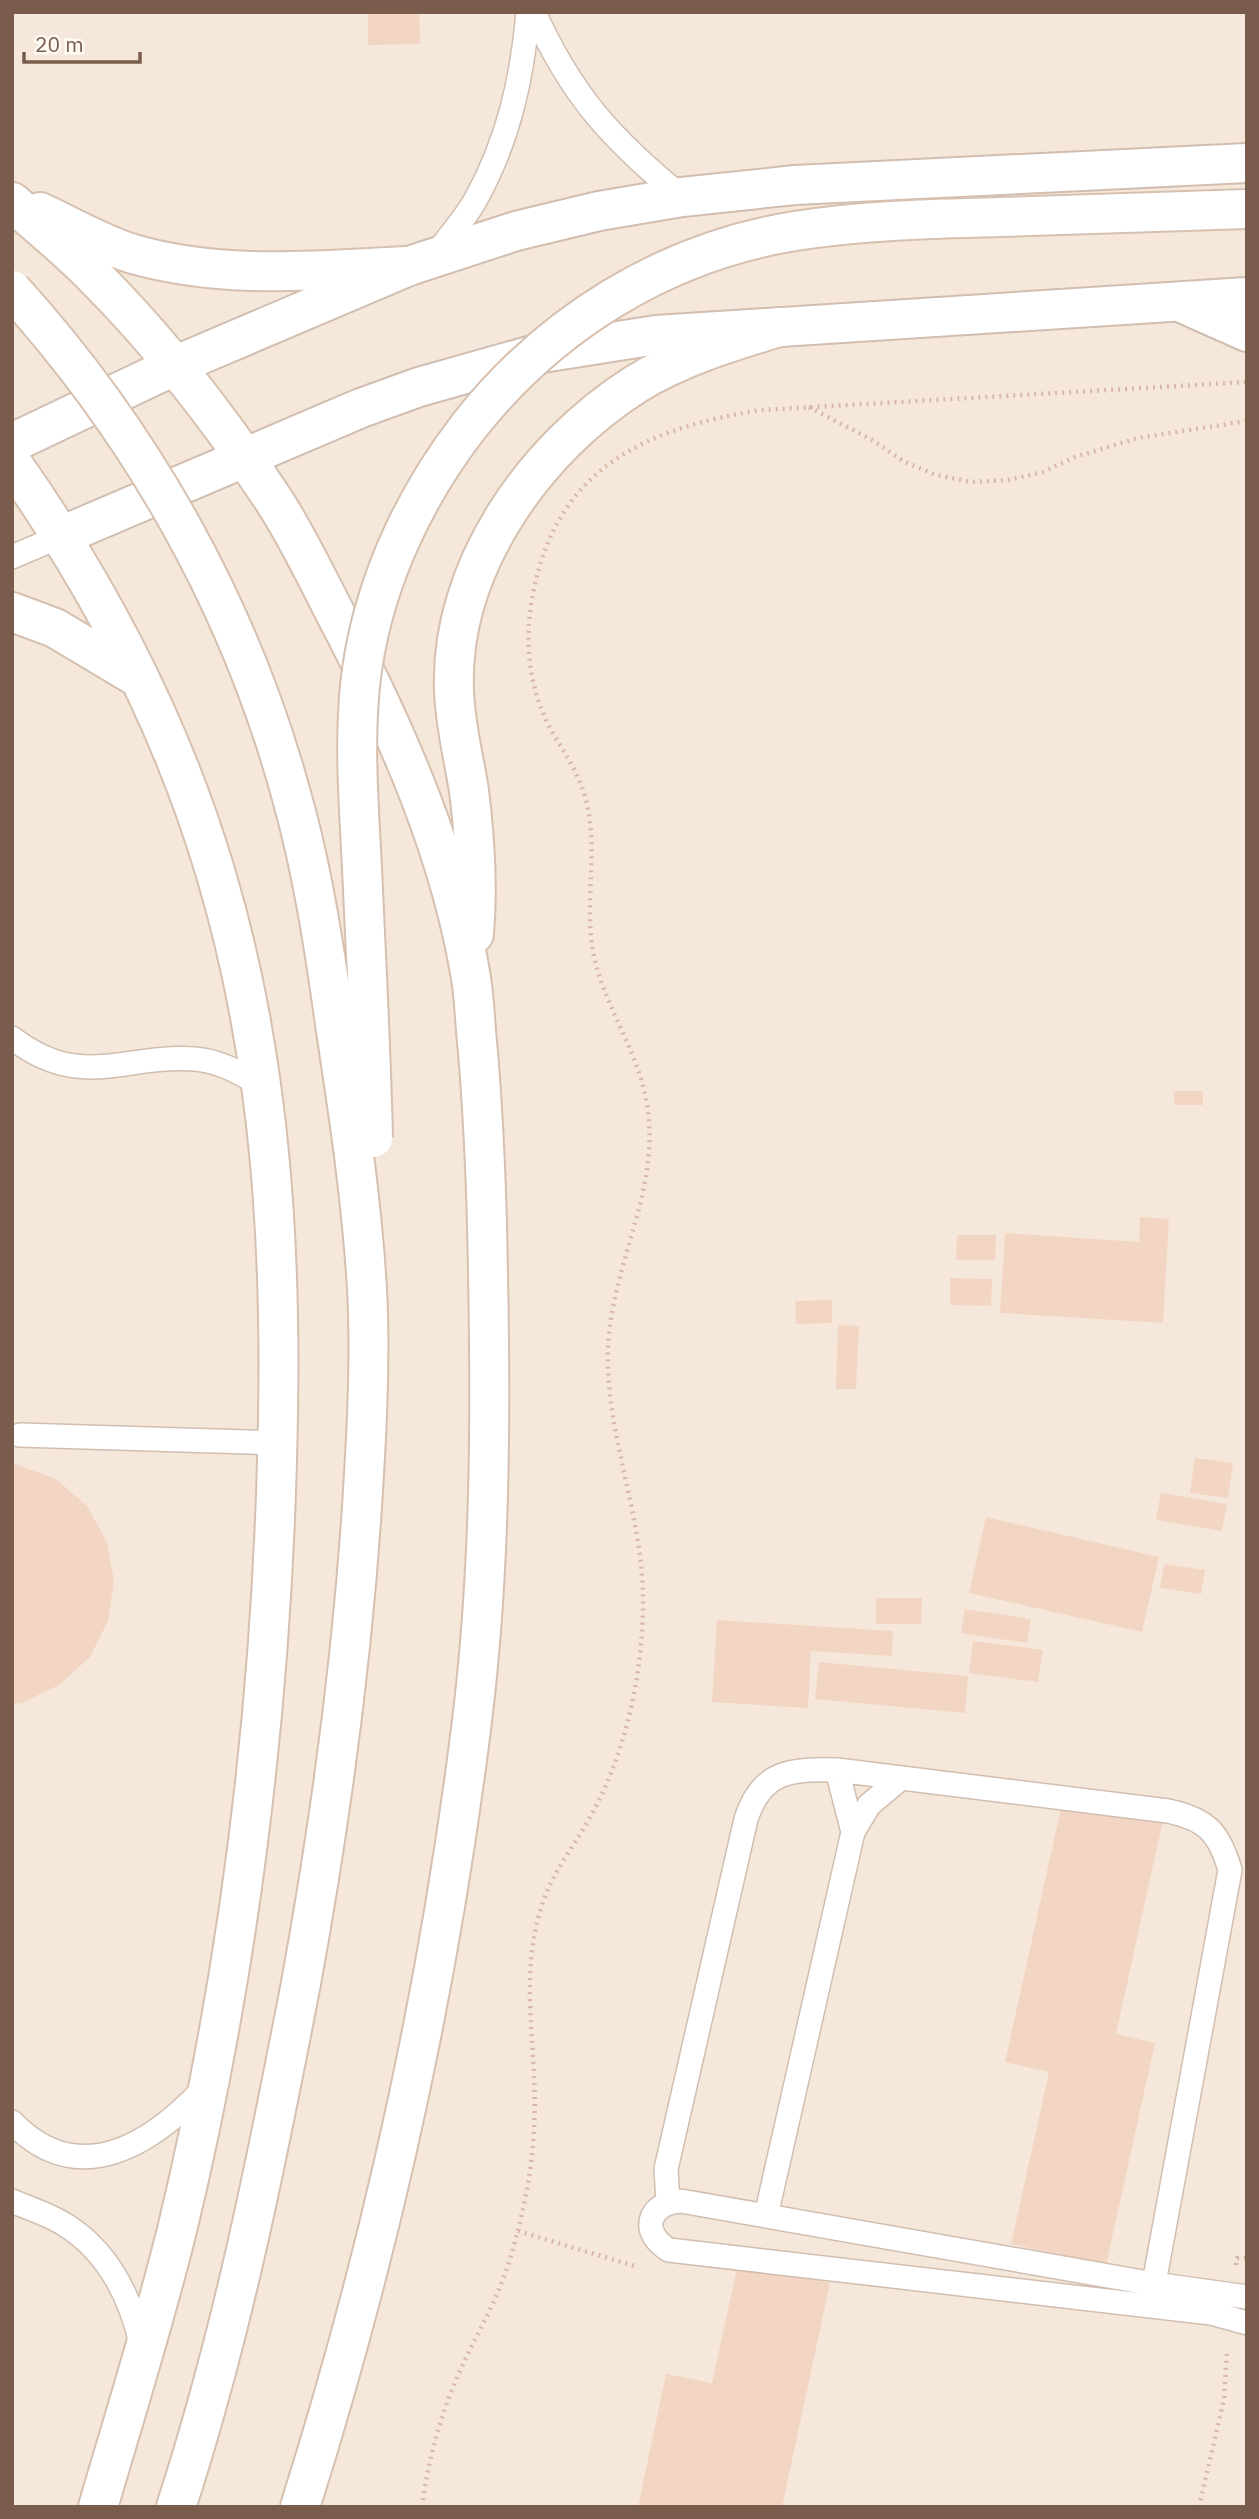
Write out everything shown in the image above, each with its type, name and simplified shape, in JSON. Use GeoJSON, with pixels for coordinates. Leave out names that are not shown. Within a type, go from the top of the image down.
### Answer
{"type":"FeatureCollection","features":[{"type":"Feature","properties":{"kind":"main road"},"geometry":{"type":"LineString","coordinates":[[12,443],[174,366],[422,262],[516,231],[599,211],[682,197],[795,186],[1247,163]]}},
{"type":"Feature","properties":{"kind":"main road"},"geometry":{"type":"LineString","coordinates":[[12,201],[130,253],[182,266],[235,273],[422,262]]}},
{"type":"Feature","properties":{"kind":"main road"},"geometry":{"type":"LineString","coordinates":[[12,201],[95,276],[174,366],[276,503],[375,690],[415,783],[447,879],[471,978],[482,1100],[489,1347],[482,1595],[472,1718],[422,2032],[381,2222],[331,2410],[300,2507]]}},
{"type":"Feature","properties":{"kind":"main road"},"geometry":{"type":"LineString","coordinates":[[176,2507],[231,2314],[269,2150],[334,1787],[356,1588],[367,1389],[367,1289],[373,1141],[356,751],[360,685],[373,611],[393,557],[418,505],[447,455],[518,369],[590,312],[637,284],[738,243],[793,231],[906,220],[1247,209]]}},
{"type":"Feature","properties":{"kind":"main road"},"geometry":{"type":"LineString","coordinates":[[12,290],[93,385],[162,491],[212,582],[270,724],[292,797],[326,960],[349,1114],[367,1289]]}},
{"type":"Feature","properties":{"kind":"main road"},"geometry":{"type":"LineString","coordinates":[[61,536],[407,391],[500,363],[632,338],[1247,297]]}},
{"type":"Feature","properties":{"kind":"main road"},"geometry":{"type":"LineString","coordinates":[[1176,301],[1247,332]]}},
{"type":"Feature","properties":{"kind":"main road"},"geometry":{"type":"LineString","coordinates":[[471,978],[476,916],[474,853],[454,689],[461,621],[477,573],[503,520],[526,485],[558,447],[596,413],[637,383],[682,360],[779,327]]}},
{"type":"Feature","properties":{"kind":"main road"},"geometry":{"type":"LineString","coordinates":[[12,463],[61,536],[140,678],[160,719],[191,797],[216,874],[254,1037],[274,1195],[280,1292],[274,1591],[264,1718],[249,1846],[209,2083],[176,2232],[98,2507]]}},
{"type":"Feature","properties":{"kind":"main road"},"geometry":{"type":"LineString","coordinates":[[12,612],[55,628],[140,678]]}},
{"type":"Feature","properties":{"kind":"lane"},"geometry":{"type":"LineString","coordinates":[[422,262],[476,200],[505,137],[523,70],[528,12]]}},
{"type":"Feature","properties":{"kind":"lane"},"geometry":{"type":"LineString","coordinates":[[534,12],[554,58],[589,110],[632,156],[682,197]]}},
{"type":"Feature","properties":{"kind":"lane"},"geometry":{"type":"LineString","coordinates":[[12,556],[61,536]]}},
{"type":"Feature","properties":{"kind":"lane"},"geometry":{"type":"LineString","coordinates":[[12,1038],[45,1058],[67,1066],[115,1068],[163,1060],[197,1059],[231,1067],[261,1085]]}},
{"type":"Feature","properties":{"kind":"lane"},"geometry":{"type":"LineString","coordinates":[[20,1435],[278,1444]]}},
{"type":"Feature","properties":{"kind":"lane"},"geometry":{"type":"LineString","coordinates":[[668,2202],[666,2169],[752,1801],[764,1785],[781,1774],[800,1769],[837,1770],[1168,1811],[1190,1816],[1210,1829],[1223,1848],[1230,1870],[1152,2295]]}},
{"type":"Feature","properties":{"kind":"lane"},"geometry":{"type":"LineString","coordinates":[[837,1770],[853,1832]]}},
{"type":"Feature","properties":{"kind":"lane"},"geometry":{"type":"LineString","coordinates":[[766,2216],[853,1832],[869,1805],[901,1778]]}},
{"type":"Feature","properties":{"kind":"lane"},"geometry":{"type":"LineString","coordinates":[[12,2122],[29,2139],[56,2152],[86,2157],[114,2152],[166,2126],[209,2083]]}},
{"type":"Feature","properties":{"kind":"lane"},"geometry":{"type":"LineString","coordinates":[[12,2201],[66,2225],[106,2263],[124,2291],[136,2321],[143,2354]]}},
{"type":"Feature","properties":{"kind":"lane"},"geometry":{"type":"LineString","coordinates":[[1237,2320],[1152,2295],[766,2216],[668,2202],[657,2209],[651,2220],[651,2233],[658,2244],[669,2250],[1152,2295],[1247,2297]]}},
{"type":"Feature","properties":{"kind":"path"},"geometry":{"type":"LineString","coordinates":[[422,2507],[440,2424],[459,2374],[503,2279],[518,2231],[534,2132],[535,2081],[528,1987],[532,1943],[543,1899],[562,1858],[587,1822],[607,1781],[623,1739],[641,1651],[643,1561],[632,1495],[615,1429],[608,1349],[621,1266],[644,1192],[649,1156],[649,1120],[644,1084],[633,1050],[602,985],[593,949],[589,913],[593,845],[590,813],[581,783],[539,706],[530,667],[528,626],[534,585],[546,547],[562,516],[583,488],[608,464],[637,444],[699,421],[761,410],[807,406],[1247,382]]}},
{"type":"Feature","properties":{"kind":"path"},"geometry":{"type":"LineString","coordinates":[[807,406],[874,441],[903,461],[936,475],[972,482],[1008,480],[1043,472],[1075,457],[1138,438],[1247,421]]}},
{"type":"Feature","properties":{"kind":"path"},"geometry":{"type":"LineString","coordinates":[[518,2231],[652,2271],[658,2244]]}},
{"type":"Feature","properties":{"kind":"path"},"geometry":{"type":"LineString","coordinates":[[1199,2507],[1224,2399],[1237,2320]]}},
{"type":"Feature","properties":{"kind":"shaded area"},"geometry":{"type":"Polygon","coordinates":[[[12,12],[1247,12],[1247,2507],[12,2507],[12,12]]]}},
{"type":"Feature","properties":{"kind":"building"},"geometry":{"type":"Polygon","coordinates":[[[368,12],[419,12],[420,44],[368,45],[368,12]]]}},
{"type":"Feature","properties":{"kind":"building"},"geometry":{"type":"Polygon","coordinates":[[[1174,1091],[1203,1091],[1203,1105],[1174,1105],[1174,1091]]]}},
{"type":"Feature","properties":{"kind":"building"},"geometry":{"type":"Polygon","coordinates":[[[1140,1217],[1169,1219],[1163,1323],[1000,1313],[1005,1233],[1139,1242],[1140,1217]]]}},
{"type":"Feature","properties":{"kind":"building"},"geometry":{"type":"Polygon","coordinates":[[[957,1235],[996,1235],[995,1260],[956,1260],[957,1235]]]}},
{"type":"Feature","properties":{"kind":"building"},"geometry":{"type":"Polygon","coordinates":[[[950,1278],[992,1279],[991,1306],[950,1305],[950,1278]]]}},
{"type":"Feature","properties":{"kind":"building"},"geometry":{"type":"Polygon","coordinates":[[[832,1300],[832,1323],[796,1324],[795,1301],[832,1300]]]}},
{"type":"Feature","properties":{"kind":"building"},"geometry":{"type":"Polygon","coordinates":[[[838,1325],[859,1326],[856,1389],[836,1389],[838,1325]]]}},
{"type":"Feature","properties":{"kind":"building"},"geometry":{"type":"Polygon","coordinates":[[[1195,1458],[1233,1463],[1228,1498],[1190,1493],[1195,1458]]]}},
{"type":"Feature","properties":{"kind":"building"},"geometry":{"type":"Polygon","coordinates":[[[12,1463],[56,1479],[87,1506],[107,1542],[114,1581],[108,1621],[90,1657],[59,1685],[22,1703],[12,1704],[12,1463]]]}},
{"type":"Feature","properties":{"kind":"building"},"geometry":{"type":"Polygon","coordinates":[[[1161,1493],[1227,1504],[1222,1531],[1156,1520],[1161,1493]]]}},
{"type":"Feature","properties":{"kind":"building"},"geometry":{"type":"Polygon","coordinates":[[[986,1517],[1159,1557],[1142,1632],[969,1593],[986,1517]]]}},
{"type":"Feature","properties":{"kind":"building"},"geometry":{"type":"Polygon","coordinates":[[[1164,1564],[1205,1570],[1201,1594],[1160,1588],[1164,1564]]]}},
{"type":"Feature","properties":{"kind":"building"},"geometry":{"type":"Polygon","coordinates":[[[876,1598],[922,1598],[921,1624],[876,1624],[876,1598]]]}},
{"type":"Feature","properties":{"kind":"building"},"geometry":{"type":"Polygon","coordinates":[[[965,1609],[1031,1619],[1027,1643],[961,1633],[965,1609]]]}},
{"type":"Feature","properties":{"kind":"building"},"geometry":{"type":"Polygon","coordinates":[[[717,1620],[893,1631],[892,1656],[811,1651],[808,1708],[712,1702],[717,1620]]]}},
{"type":"Feature","properties":{"kind":"building"},"geometry":{"type":"Polygon","coordinates":[[[973,1641],[1043,1650],[1038,1682],[969,1673],[973,1641]]]}},
{"type":"Feature","properties":{"kind":"building"},"geometry":{"type":"Polygon","coordinates":[[[819,1662],[968,1676],[965,1713],[815,1699],[819,1662]]]}},
{"type":"Feature","properties":{"kind":"building"},"geometry":{"type":"Polygon","coordinates":[[[1063,1799],[1163,1820],[1116,2034],[1155,2043],[1106,2265],[1011,2244],[1049,2072],[1005,2062],[1063,1799]]]}},
{"type":"Feature","properties":{"kind":"building"},"geometry":{"type":"Polygon","coordinates":[[[738,2263],[830,2283],[782,2507],[638,2507],[666,2374],[712,2383],[738,2263]]]}}]}
